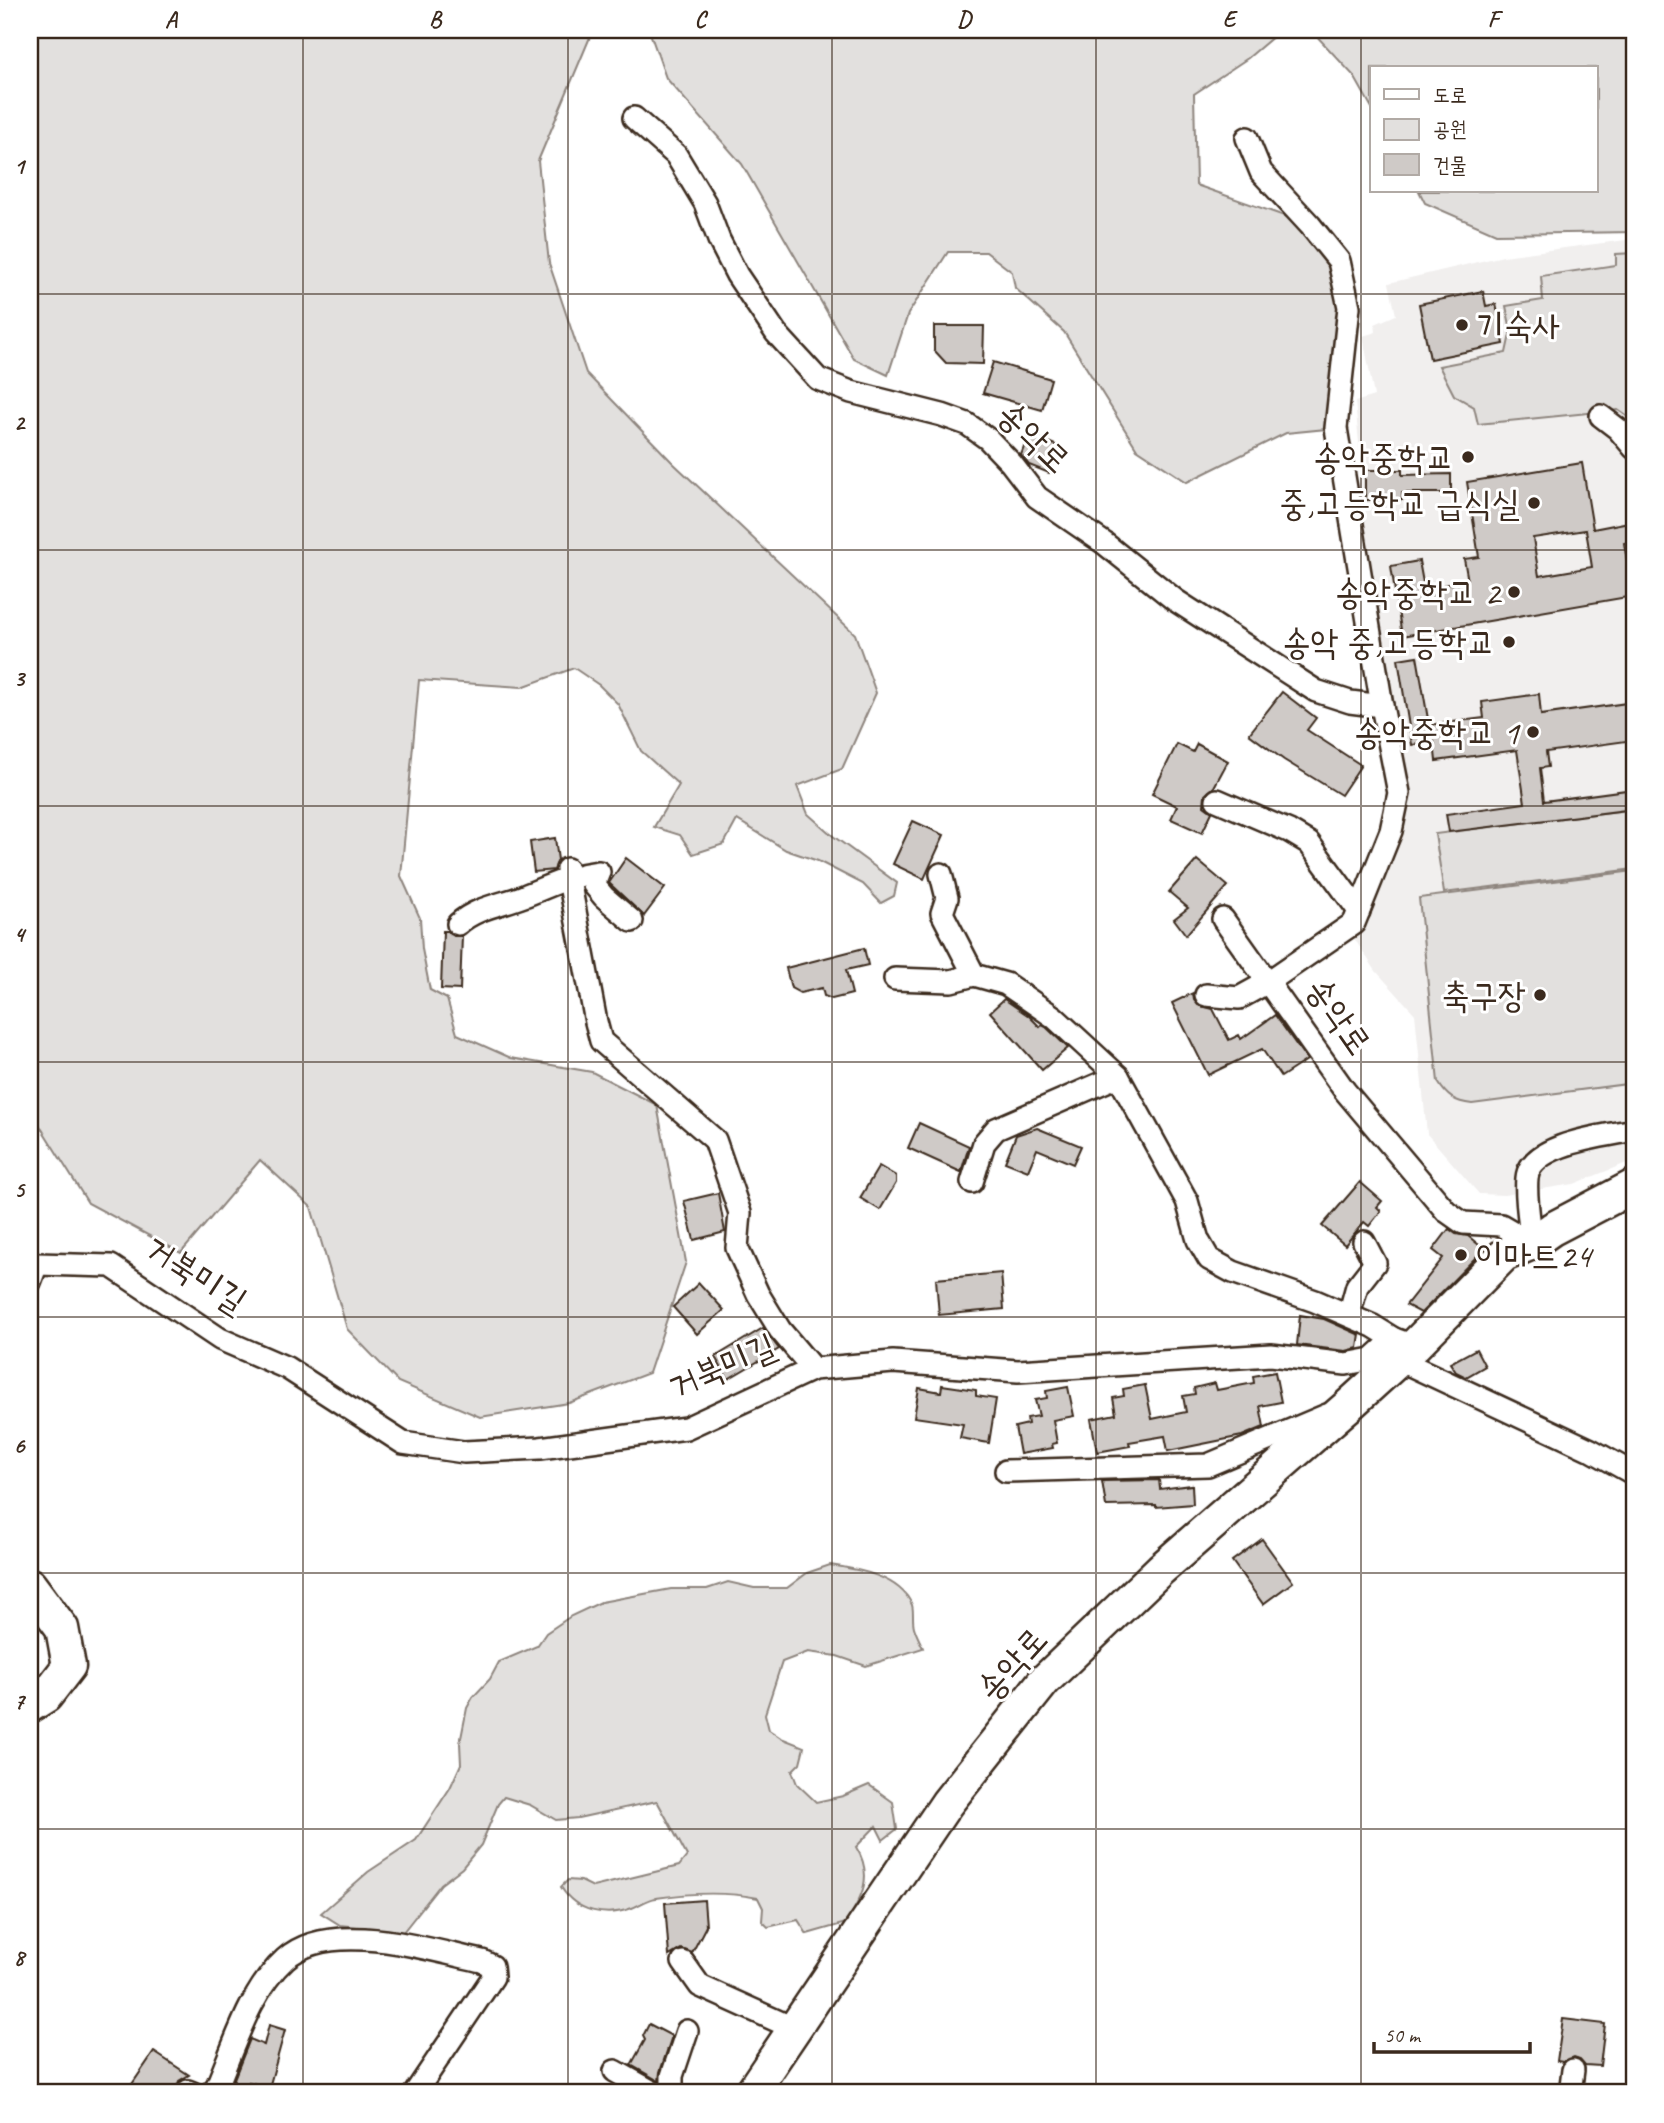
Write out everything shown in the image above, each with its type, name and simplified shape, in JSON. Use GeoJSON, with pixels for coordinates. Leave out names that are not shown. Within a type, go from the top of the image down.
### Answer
{"type":"FeatureCollection","features":[{"type":"Feature","properties":{"kind":"main road","name":"송악로"},"geometry":{"type":"LineString","coordinates":[[751,2093],[947,1804],[1044,1681],[1161,1569],[1348,1406],[1504,1255],[1532,1243],[1552,1229],[1634,1185]]}},
{"type":"Feature","properties":{"kind":"main road"},"geometry":{"type":"LineString","coordinates":[[765,2093],[921,1857],[971,1786],[1034,1707],[1207,1541],[1370,1398],[1406,1350],[1451,1333],[1517,1271],[1579,1229],[1634,1202]]}},
{"type":"Feature","properties":{"kind":"main road"},"geometry":{"type":"LineString","coordinates":[[30,1585],[62,1628],[69,1666],[46,1696],[30,1706]]}},
{"type":"Feature","properties":{"kind":"street","name":"송악로"},"geometry":{"type":"LineString","coordinates":[[634,118],[676,155],[705,203],[719,240],[737,275],[776,333],[818,379],[851,392],[967,424],[988,439],[1037,497],[1104,543],[1175,600],[1316,691],[1350,702],[1381,706]]}},
{"type":"Feature","properties":{"kind":"street","name":"송악로"},"geometry":{"type":"LineString","coordinates":[[1247,138],[1261,172],[1339,261],[1349,307],[1336,428],[1381,706],[1399,793],[1391,831],[1354,923],[1268,982],[1345,1091],[1446,1212],[1462,1223],[1501,1225],[1532,1243]]}},
{"type":"Feature","properties":{"kind":"street"},"geometry":{"type":"LineString","coordinates":[[1601,416],[1618,429],[1634,448]]}},
{"type":"Feature","properties":{"kind":"street"},"geometry":{"type":"LineString","coordinates":[[1217,800],[1289,831],[1309,844],[1359,911]]}},
{"type":"Feature","properties":{"kind":"street"},"geometry":{"type":"LineString","coordinates":[[458,924],[477,911],[526,895],[568,873],[599,872],[594,885],[632,921]]}},
{"type":"Feature","properties":{"kind":"street"},"geometry":{"type":"LineString","coordinates":[[568,873],[601,1041],[715,1140],[740,1213],[737,1248],[758,1294],[773,1318],[813,1368]]}},
{"type":"Feature","properties":{"kind":"street"},"geometry":{"type":"LineString","coordinates":[[941,874],[947,898],[942,913],[974,975]]}},
{"type":"Feature","properties":{"kind":"street"},"geometry":{"type":"LineString","coordinates":[[1206,995],[1239,998],[1268,982],[1223,919]]}},
{"type":"Feature","properties":{"kind":"street"},"geometry":{"type":"LineString","coordinates":[[895,979],[951,981],[974,975],[1006,984],[1054,1017],[1118,1076],[1187,1201],[1198,1240],[1209,1259],[1233,1272],[1373,1325],[1406,1350],[1634,1474]]}},
{"type":"Feature","properties":{"kind":"street"},"geometry":{"type":"LineString","coordinates":[[972,1182],[984,1143],[996,1129],[1118,1076]]}},
{"type":"Feature","properties":{"kind":"street"},"geometry":{"type":"LineString","coordinates":[[1532,1243],[1526,1176],[1537,1158],[1564,1145],[1634,1130]]}},
{"type":"Feature","properties":{"kind":"street"},"geometry":{"type":"LineString","coordinates":[[1349,1315],[1357,1286],[1375,1263],[1364,1242]]}},
{"type":"Feature","properties":{"kind":"street","name":"거북미길"},"geometry":{"type":"LineString","coordinates":[[32,1265],[111,1265],[220,1339],[287,1368],[403,1443],[464,1452],[540,1448],[686,1428],[813,1368],[893,1362],[1018,1371],[1271,1355],[1346,1364],[1406,1350]]}},
{"type":"Feature","properties":{"kind":"street","name":"송악로"},"geometry":{"type":"LineString","coordinates":[[1006,1471],[1208,1465],[1348,1406]]}},
{"type":"Feature","properties":{"kind":"street"},"geometry":{"type":"LineString","coordinates":[[212,2093],[248,2013],[265,1983],[286,1959],[305,1947],[326,1941],[353,1939],[406,1946],[482,1961],[492,1966],[493,1977],[415,2093]]}},
{"type":"Feature","properties":{"kind":"street"},"geometry":{"type":"LineString","coordinates":[[683,1962],[700,1986],[795,2029]]}},
{"type":"Feature","properties":{"kind":"street"},"geometry":{"type":"LineString","coordinates":[[672,2093],[672,2076],[687,2031]]}},
{"type":"Feature","properties":{"kind":"street"},"geometry":{"type":"LineString","coordinates":[[1570,2093],[1573,2070]]}},
{"type":"Feature","properties":{"kind":"street"},"geometry":{"type":"LineString","coordinates":[[615,2071],[654,2093]]}},
{"type":"Feature","properties":{"kind":"shaded area","name":"송악 중,고등학교"},"geometry":{"type":"Polygon","coordinates":[[[1634,239],[1634,1160],[1574,1184],[1504,1195],[1479,1194],[1427,1134],[1415,1014],[1376,971],[1351,934],[1409,794],[1358,489],[1361,463],[1355,402],[1374,396],[1363,336],[1376,332],[1375,324],[1396,315],[1389,283],[1503,256],[1634,239]]]}},
{"type":"Feature","properties":{"kind":"green space"},"geometry":{"type":"Polygon","coordinates":[[[30,30],[593,30],[538,161],[549,263],[586,373],[673,463],[855,634],[876,693],[842,769],[797,786],[808,814],[897,883],[894,896],[881,903],[863,884],[818,861],[786,850],[737,820],[724,844],[693,854],[680,835],[654,827],[679,785],[641,751],[618,704],[599,685],[574,668],[522,687],[419,680],[401,876],[420,918],[422,949],[430,990],[447,999],[457,1034],[511,1058],[592,1072],[657,1105],[686,1262],[649,1373],[569,1403],[480,1417],[398,1382],[347,1329],[311,1207],[260,1160],[181,1253],[88,1203],[30,1110],[30,30]]]}},
{"type":"Feature","properties":{"kind":"green space"},"geometry":{"type":"Polygon","coordinates":[[[649,30],[1281,30],[1248,58],[1194,94],[1196,185],[1310,225],[1345,288],[1336,428],[1286,433],[1187,482],[1137,449],[1064,332],[1015,288],[1012,272],[986,252],[948,252],[908,314],[888,375],[854,359],[742,164],[666,78],[649,30]]]}},
{"type":"Feature","properties":{"kind":"green space"},"geometry":{"type":"Polygon","coordinates":[[[1311,30],[1634,30],[1634,232],[1496,234],[1425,203],[1420,192],[1598,192],[1598,66],[1370,66],[1370,104],[1354,76],[1311,30]]]}},
{"type":"Feature","properties":{"kind":"green space"},"geometry":{"type":"Polygon","coordinates":[[[1634,253],[1634,421],[1618,410],[1478,424],[1474,407],[1454,395],[1439,366],[1506,353],[1511,330],[1506,306],[1543,300],[1541,276],[1616,265],[1616,254],[1634,253]]]}},
{"type":"Feature","properties":{"kind":"green space"},"geometry":{"type":"Polygon","coordinates":[[[1634,809],[1634,869],[1444,893],[1435,834],[1634,809]]]}},
{"type":"Feature","properties":{"kind":"green space","name":"축구장"},"geometry":{"type":"Polygon","coordinates":[[[1634,871],[1634,1083],[1472,1104],[1448,1095],[1438,1082],[1419,898],[1634,871]]]}},
{"type":"Feature","properties":{"kind":"green space"},"geometry":{"type":"Polygon","coordinates":[[[830,1565],[877,1576],[898,1587],[912,1605],[914,1627],[923,1648],[866,1666],[837,1656],[808,1652],[782,1662],[765,1714],[769,1730],[804,1747],[800,1763],[792,1771],[797,1784],[816,1802],[843,1796],[869,1785],[893,1802],[897,1829],[883,1840],[876,1826],[856,1847],[864,1867],[864,1886],[846,1923],[807,1934],[798,1920],[768,1927],[762,1921],[763,1908],[758,1898],[732,1894],[656,1898],[622,1911],[592,1911],[567,1895],[561,1887],[568,1880],[581,1881],[593,1887],[679,1866],[687,1856],[657,1801],[578,1818],[556,1820],[530,1805],[504,1797],[498,1804],[481,1845],[462,1868],[441,1884],[403,1932],[340,1925],[321,1913],[368,1872],[416,1840],[450,1788],[461,1764],[460,1743],[467,1708],[473,1697],[490,1679],[499,1662],[537,1646],[546,1633],[571,1616],[601,1602],[671,1589],[707,1589],[728,1582],[754,1588],[787,1588],[807,1573],[830,1565]]]}},
{"type":"Feature","properties":{"kind":"building","name":"기숙사"},"geometry":{"type":"Polygon","coordinates":[[[1483,291],[1486,306],[1496,304],[1504,344],[1430,359],[1419,304],[1483,291]]]}},
{"type":"Feature","properties":{"kind":"building"},"geometry":{"type":"Polygon","coordinates":[[[934,326],[984,326],[983,364],[946,363],[934,350],[934,326]]]}},
{"type":"Feature","properties":{"kind":"building"},"geometry":{"type":"Polygon","coordinates":[[[993,362],[1051,379],[1042,410],[983,393],[993,362]]]}},
{"type":"Feature","properties":{"kind":"building"},"geometry":{"type":"Polygon","coordinates":[[[1029,434],[1060,447],[1049,473],[1029,465],[1021,455],[1029,434]]]}},
{"type":"Feature","properties":{"kind":"building"},"geometry":{"type":"Polygon","coordinates":[[[1582,463],[1593,529],[1634,521],[1634,541],[1624,543],[1633,596],[1402,636],[1391,566],[1419,561],[1424,588],[1468,581],[1464,559],[1479,557],[1467,482],[1582,463]],[[1586,530],[1533,538],[1539,576],[1592,567],[1586,530]]]}},
{"type":"Feature","properties":{"kind":"building"},"geometry":{"type":"Polygon","coordinates":[[[1365,470],[1402,470],[1402,475],[1451,474],[1451,493],[1402,493],[1402,500],[1365,500],[1365,470]]]}},
{"type":"Feature","properties":{"kind":"building"},"geometry":{"type":"Polygon","coordinates":[[[1417,656],[1429,725],[1484,718],[1482,702],[1539,694],[1541,715],[1634,702],[1634,740],[1546,752],[1548,767],[1540,768],[1544,801],[1634,789],[1634,809],[1449,832],[1446,814],[1525,803],[1517,750],[1436,761],[1434,742],[1412,745],[1398,659],[1417,656]]]}},
{"type":"Feature","properties":{"kind":"building"},"geometry":{"type":"Polygon","coordinates":[[[1282,692],[1316,718],[1307,730],[1361,765],[1341,795],[1284,760],[1249,734],[1282,692]]]}},
{"type":"Feature","properties":{"kind":"building"},"geometry":{"type":"Polygon","coordinates":[[[1177,744],[1193,752],[1197,744],[1228,761],[1214,787],[1205,795],[1204,806],[1212,812],[1202,833],[1171,819],[1177,806],[1152,794],[1177,744]]]}},
{"type":"Feature","properties":{"kind":"building"},"geometry":{"type":"Polygon","coordinates":[[[913,821],[944,835],[924,879],[893,864],[913,821]]]}},
{"type":"Feature","properties":{"kind":"building"},"geometry":{"type":"Polygon","coordinates":[[[555,838],[558,860],[554,870],[534,872],[530,842],[555,838]]]}},
{"type":"Feature","properties":{"kind":"building"},"geometry":{"type":"Polygon","coordinates":[[[626,858],[665,888],[644,916],[609,883],[626,858]]]}},
{"type":"Feature","properties":{"kind":"building"},"geometry":{"type":"Polygon","coordinates":[[[1197,860],[1228,886],[1186,935],[1174,919],[1188,908],[1169,892],[1197,860]]]}},
{"type":"Feature","properties":{"kind":"building"},"geometry":{"type":"Polygon","coordinates":[[[443,931],[462,936],[460,990],[441,989],[443,931]]]}},
{"type":"Feature","properties":{"kind":"building"},"geometry":{"type":"Polygon","coordinates":[[[864,948],[868,965],[846,970],[852,994],[832,999],[824,996],[822,988],[800,993],[791,988],[786,968],[864,948]]]}},
{"type":"Feature","properties":{"kind":"building"},"geometry":{"type":"Polygon","coordinates":[[[1193,993],[1198,1005],[1213,1009],[1229,1040],[1239,1035],[1241,1039],[1275,1015],[1307,1060],[1281,1077],[1262,1049],[1208,1075],[1172,1003],[1193,993]]]}},
{"type":"Feature","properties":{"kind":"building"},"geometry":{"type":"Polygon","coordinates":[[[1004,999],[1040,1027],[1046,1027],[1068,1048],[1042,1070],[990,1012],[1004,999]]]}},
{"type":"Feature","properties":{"kind":"building"},"geometry":{"type":"Polygon","coordinates":[[[919,1123],[969,1146],[961,1172],[908,1148],[919,1123]]]}},
{"type":"Feature","properties":{"kind":"building"},"geometry":{"type":"Polygon","coordinates":[[[1037,1128],[1081,1146],[1073,1164],[1037,1149],[1028,1171],[1005,1162],[1016,1135],[1037,1128]]]}},
{"type":"Feature","properties":{"kind":"building"},"geometry":{"type":"Polygon","coordinates":[[[879,1166],[896,1176],[896,1183],[880,1210],[860,1198],[879,1166]]]}},
{"type":"Feature","properties":{"kind":"building"},"geometry":{"type":"Polygon","coordinates":[[[1360,1182],[1382,1201],[1377,1207],[1381,1211],[1369,1226],[1364,1222],[1345,1245],[1322,1226],[1360,1182]]]}},
{"type":"Feature","properties":{"kind":"building"},"geometry":{"type":"Polygon","coordinates":[[[718,1193],[725,1232],[694,1240],[684,1201],[718,1193]]]}},
{"type":"Feature","properties":{"kind":"building","name":"이마트24"},"geometry":{"type":"Polygon","coordinates":[[[1449,1229],[1456,1234],[1468,1236],[1484,1249],[1421,1313],[1406,1305],[1443,1258],[1433,1250],[1449,1229]]]}},
{"type":"Feature","properties":{"kind":"building"},"geometry":{"type":"Polygon","coordinates":[[[1001,1273],[1004,1309],[939,1315],[936,1279],[1001,1273]]]}},
{"type":"Feature","properties":{"kind":"building"},"geometry":{"type":"Polygon","coordinates":[[[699,1283],[724,1310],[697,1334],[673,1307],[699,1283]]]}},
{"type":"Feature","properties":{"kind":"building"},"geometry":{"type":"Polygon","coordinates":[[[1300,1315],[1324,1319],[1360,1335],[1358,1348],[1346,1351],[1297,1345],[1300,1315]]]}},
{"type":"Feature","properties":{"kind":"building"},"geometry":{"type":"Polygon","coordinates":[[[763,1328],[779,1349],[728,1379],[715,1357],[763,1328]]]}},
{"type":"Feature","properties":{"kind":"building"},"geometry":{"type":"Polygon","coordinates":[[[1476,1349],[1485,1366],[1466,1377],[1456,1372],[1450,1363],[1476,1349]]]}},
{"type":"Feature","properties":{"kind":"building"},"geometry":{"type":"Polygon","coordinates":[[[1275,1372],[1281,1402],[1260,1406],[1264,1427],[1242,1436],[1168,1451],[1165,1436],[1129,1442],[1130,1446],[1097,1452],[1091,1419],[1116,1414],[1113,1398],[1124,1396],[1123,1389],[1145,1385],[1152,1419],[1186,1412],[1183,1396],[1195,1394],[1194,1388],[1215,1383],[1217,1390],[1254,1383],[1253,1376],[1275,1372]]]}},
{"type":"Feature","properties":{"kind":"building"},"geometry":{"type":"Polygon","coordinates":[[[942,1385],[976,1390],[976,1396],[996,1399],[989,1443],[960,1438],[963,1424],[914,1417],[919,1388],[941,1392],[942,1385]]]}},
{"type":"Feature","properties":{"kind":"building"},"geometry":{"type":"Polygon","coordinates":[[[1068,1387],[1074,1416],[1053,1420],[1057,1443],[1052,1444],[1053,1448],[1020,1454],[1015,1427],[1028,1424],[1027,1418],[1039,1416],[1035,1400],[1047,1398],[1046,1391],[1068,1387]]]}},
{"type":"Feature","properties":{"kind":"building"},"geometry":{"type":"Polygon","coordinates":[[[1159,1480],[1160,1489],[1192,1485],[1193,1504],[1156,1507],[1106,1506],[1102,1481],[1159,1480]]]}},
{"type":"Feature","properties":{"kind":"building"},"geometry":{"type":"Polygon","coordinates":[[[1262,1539],[1293,1582],[1263,1604],[1232,1561],[1262,1539]]]}},
{"type":"Feature","properties":{"kind":"building"},"geometry":{"type":"Polygon","coordinates":[[[704,1900],[706,1926],[692,1953],[681,1949],[669,1956],[665,1903],[704,1900]]]}},
{"type":"Feature","properties":{"kind":"building"},"geometry":{"type":"Polygon","coordinates":[[[1563,2019],[1605,2024],[1600,2066],[1585,2065],[1574,2057],[1563,2062],[1557,2061],[1563,2019]]]}},
{"type":"Feature","properties":{"kind":"building"},"geometry":{"type":"Polygon","coordinates":[[[649,2024],[672,2036],[659,2081],[631,2065],[645,2040],[643,2036],[649,2024]]]}},
{"type":"Feature","properties":{"kind":"building"},"geometry":{"type":"Polygon","coordinates":[[[269,2025],[285,2030],[269,2088],[249,2082],[245,2093],[230,2089],[250,2039],[264,2045],[269,2025]]]}},
{"type":"Feature","properties":{"kind":"building"},"geometry":{"type":"Polygon","coordinates":[[[154,2052],[189,2075],[179,2081],[175,2093],[126,2093],[154,2052]]]}},
{"type":"Feature","properties":{"kind":"place","name":"기숙사"},"geometry":{"type":"Point","coordinates":[1462,325]}},
{"type":"Feature","properties":{"kind":"place","name":"송악중학교"},"geometry":{"type":"Point","coordinates":[1468,457]}},
{"type":"Feature","properties":{"kind":"place","name":"중,고등학교 급식실"},"geometry":{"type":"Point","coordinates":[1534,503]}},
{"type":"Feature","properties":{"kind":"place","name":"송악중학교 2"},"geometry":{"type":"Point","coordinates":[1514,592]}},
{"type":"Feature","properties":{"kind":"place","name":"송악 중,고등학교"},"geometry":{"type":"Point","coordinates":[1509,642]}},
{"type":"Feature","properties":{"kind":"place","name":"송악중학교 1"},"geometry":{"type":"Point","coordinates":[1533,732]}},
{"type":"Feature","properties":{"kind":"place","name":"축구장"},"geometry":{"type":"Point","coordinates":[1540,995]}},
{"type":"Feature","properties":{"kind":"place","name":"이마트24"},"geometry":{"type":"Point","coordinates":[1461,1255]}}]}
